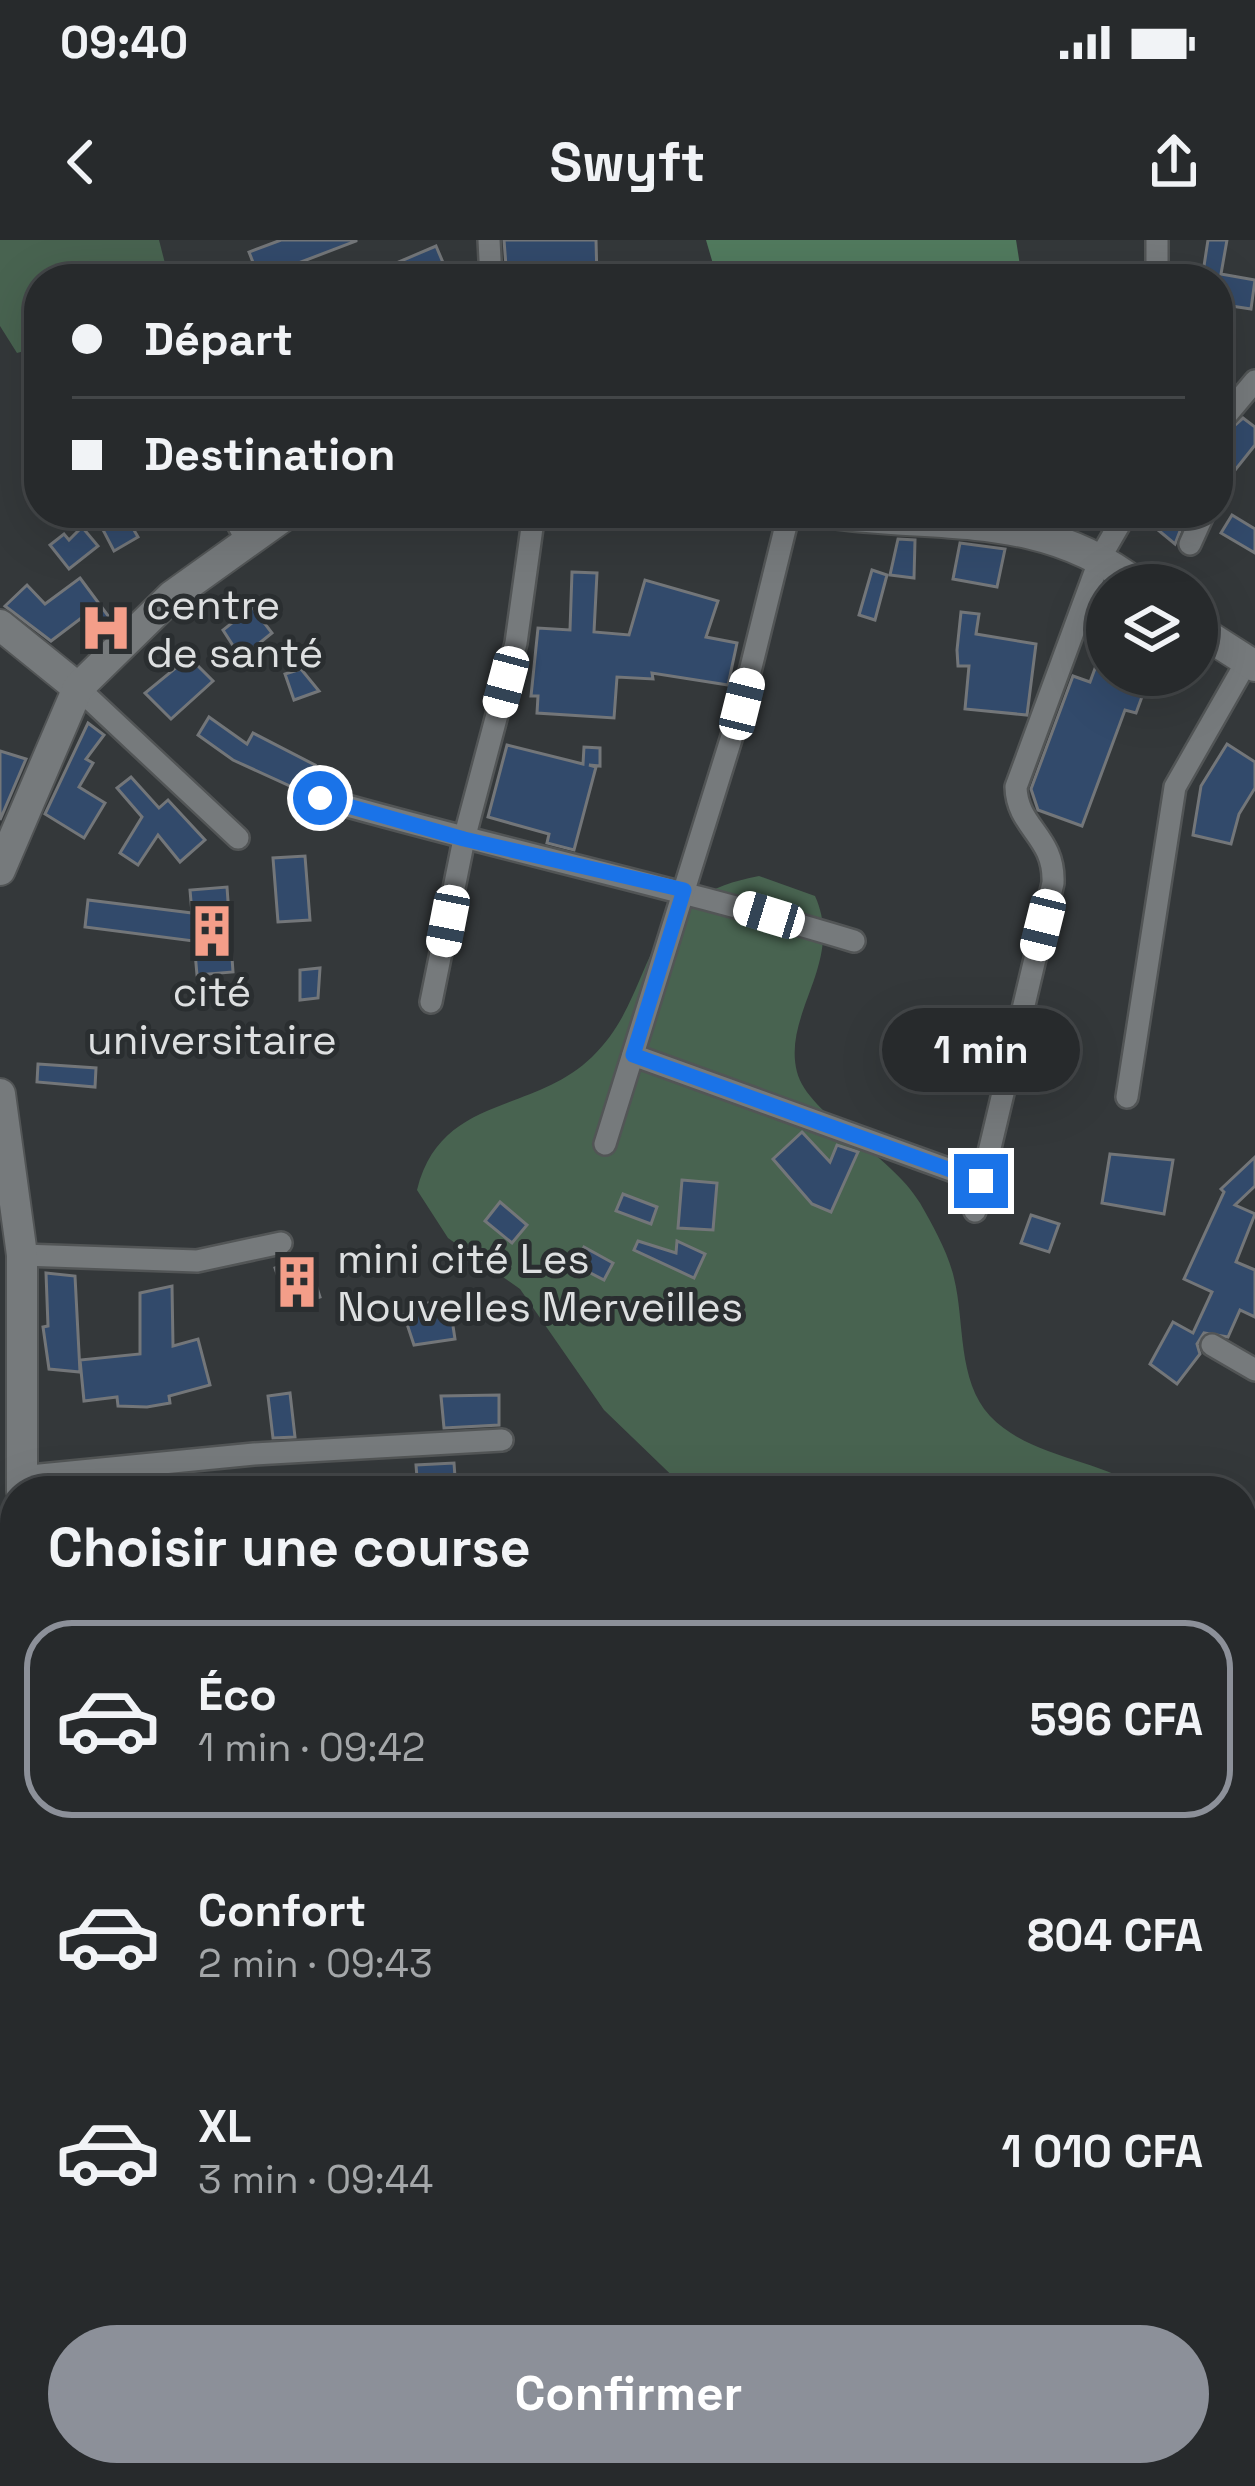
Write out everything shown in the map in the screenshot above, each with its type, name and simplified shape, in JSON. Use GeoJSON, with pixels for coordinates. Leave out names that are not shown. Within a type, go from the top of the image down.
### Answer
{"type":"FeatureCollection","features":[{"type":"Feature","properties":{"kind":"street"},"geometry":{"type":"LineString","coordinates":[[1233,407],[1255,381]]}},
{"type":"Feature","properties":{"kind":"street"},"geometry":{"type":"LineString","coordinates":[[0,870],[78,688],[237,528]]}},
{"type":"Feature","properties":{"kind":"street"},"geometry":{"type":"LineString","coordinates":[[431,1002],[464,839],[516,643],[532,528]]}},
{"type":"Feature","properties":{"kind":"street"},"geometry":{"type":"LineString","coordinates":[[605,1144],[742,704],[785,528]]}},
{"type":"Feature","properties":{"kind":"street"},"geometry":{"type":"LineString","coordinates":[[1018,528],[1101,556],[1111,564]]}},
{"type":"Feature","properties":{"kind":"street"},"geometry":{"type":"LineString","coordinates":[[975,1211],[1053,883],[1050,849],[1019,809],[1016,787],[1101,556],[1117,528]]}},
{"type":"Feature","properties":{"kind":"street"},"geometry":{"type":"LineString","coordinates":[[1190,544],[1197,528]]}},
{"type":"Feature","properties":{"kind":"street"},"geometry":{"type":"LineString","coordinates":[[0,626],[78,688],[238,838]]}},
{"type":"Feature","properties":{"kind":"street"},"geometry":{"type":"LineString","coordinates":[[1127,1097],[1175,787],[1251,664],[1218,643]]}},
{"type":"Feature","properties":{"kind":"street"},"geometry":{"type":"LineString","coordinates":[[320,798],[464,839],[684,890],[854,941]]}},
{"type":"Feature","properties":{"kind":"street"},"geometry":{"type":"LineString","coordinates":[[633,1055],[981,1181]]}},
{"type":"Feature","properties":{"kind":"street"},"geometry":{"type":"LineString","coordinates":[[0,1094],[15,1270],[21,1476]]}},
{"type":"Feature","properties":{"kind":"street"},"geometry":{"type":"LineString","coordinates":[[15,1270],[197,1261],[281,1243]]}},
{"type":"Feature","properties":{"kind":"street"},"geometry":{"type":"LineString","coordinates":[[1213,1345],[1255,1370]]}},
{"type":"Feature","properties":{"kind":"street"},"geometry":{"type":"LineString","coordinates":[[83,1476],[254,1454],[502,1440]]}},
{"type":"Feature","properties":{"kind":"green space"},"geometry":{"type":"Polygon","coordinates":[[[0,240],[159,240],[165,264],[24,264],[24,351],[17,353],[0,326],[0,240]]]}},
{"type":"Feature","properties":{"kind":"green space"},"geometry":{"type":"Polygon","coordinates":[[[706,240],[1016,240],[1020,264],[713,264],[706,240]]]}},
{"type":"Feature","properties":{"kind":"green space"},"geometry":{"type":"Polygon","coordinates":[[[759,876],[815,896],[823,943],[795,1050],[804,1088],[890,1168],[920,1203],[951,1268],[967,1368],[979,1402],[990,1416],[1025,1441],[1119,1476],[672,1476],[604,1410],[520,1289],[448,1238],[417,1190],[429,1159],[467,1121],[543,1089],[592,1057],[614,1031],[668,926],[688,905],[718,888],[759,876]]]}},
{"type":"Feature","properties":{"kind":"building"},"geometry":{"type":"Polygon","coordinates":[[[281,240],[356,240],[296,264],[254,264],[249,252],[281,240]]]}},
{"type":"Feature","properties":{"kind":"building"},"geometry":{"type":"Polygon","coordinates":[[[504,240],[596,240],[597,264],[506,264],[504,240]]]}},
{"type":"Feature","properties":{"kind":"building"},"geometry":{"type":"Polygon","coordinates":[[[1208,240],[1227,240],[1223,264],[1204,264],[1208,240]]]}},
{"type":"Feature","properties":{"kind":"building"},"geometry":{"type":"Polygon","coordinates":[[[436,246],[444,264],[394,264],[436,246]]]}},
{"type":"Feature","properties":{"kind":"building"},"geometry":{"type":"Polygon","coordinates":[[[1233,276],[1255,280],[1251,309],[1233,306],[1233,276]]]}},
{"type":"Feature","properties":{"kind":"building"},"geometry":{"type":"Polygon","coordinates":[[[1243,418],[1255,427],[1255,445],[1233,473],[1233,427],[1243,418]]]}},
{"type":"Feature","properties":{"kind":"building"},"geometry":{"type":"Polygon","coordinates":[[[1233,516],[1255,529],[1255,553],[1221,533],[1233,528],[1233,516]]]}},
{"type":"Feature","properties":{"kind":"building"},"geometry":{"type":"Polygon","coordinates":[[[83,528],[98,546],[69,569],[50,545],[64,534],[69,540],[83,528]]]}},
{"type":"Feature","properties":{"kind":"building"},"geometry":{"type":"Polygon","coordinates":[[[102,528],[133,528],[138,537],[114,551],[102,528]]]}},
{"type":"Feature","properties":{"kind":"building"},"geometry":{"type":"Polygon","coordinates":[[[1156,528],[1181,528],[1175,544],[1156,528]]]}},
{"type":"Feature","properties":{"kind":"building"},"geometry":{"type":"Polygon","coordinates":[[[898,539],[915,540],[914,578],[890,575],[898,539]]]}},
{"type":"Feature","properties":{"kind":"building"},"geometry":{"type":"Polygon","coordinates":[[[960,543],[1005,549],[997,587],[953,579],[960,543]]]}},
{"type":"Feature","properties":{"kind":"building"},"geometry":{"type":"Polygon","coordinates":[[[872,570],[887,575],[875,620],[859,615],[872,570]]]}},
{"type":"Feature","properties":{"kind":"building"},"geometry":{"type":"Polygon","coordinates":[[[572,572],[597,573],[594,632],[629,635],[645,580],[718,601],[706,637],[737,643],[728,685],[652,673],[653,679],[617,677],[614,718],[537,713],[538,696],[531,696],[538,628],[570,630],[572,572]]]}},
{"type":"Feature","properties":{"kind":"building"},"geometry":{"type":"Polygon","coordinates":[[[80,578],[115,625],[100,640],[80,619],[51,641],[5,606],[27,585],[45,604],[80,578]]]}},
{"type":"Feature","properties":{"kind":"building"},"geometry":{"type":"Polygon","coordinates":[[[252,607],[272,633],[241,658],[223,630],[252,607]]]}},
{"type":"Feature","properties":{"kind":"building"},"geometry":{"type":"Polygon","coordinates":[[[961,612],[979,614],[976,634],[1036,644],[1027,715],[965,709],[969,666],[958,666],[961,612]]]}},
{"type":"Feature","properties":{"kind":"building"},"geometry":{"type":"Polygon","coordinates":[[[189,657],[213,681],[171,719],[145,693],[189,657]]]}},
{"type":"Feature","properties":{"kind":"building"},"geometry":{"type":"Polygon","coordinates":[[[301,669],[319,691],[294,700],[285,674],[301,669]]]}},
{"type":"Feature","properties":{"kind":"building"},"geometry":{"type":"Polygon","coordinates":[[[1073,676],[1086,681],[1086,696],[1142,696],[1136,713],[1125,710],[1082,826],[1038,810],[1031,789],[1073,676]]]}},
{"type":"Feature","properties":{"kind":"building"},"geometry":{"type":"Polygon","coordinates":[[[209,717],[247,744],[253,733],[315,765],[301,791],[233,760],[198,735],[209,717]]]}},
{"type":"Feature","properties":{"kind":"building"},"geometry":{"type":"Polygon","coordinates":[[[88,723],[104,735],[86,759],[93,763],[79,787],[105,803],[84,838],[45,814],[88,723]]]}},
{"type":"Feature","properties":{"kind":"building"},"geometry":{"type":"Polygon","coordinates":[[[1227,744],[1255,762],[1255,788],[1239,814],[1231,844],[1193,835],[1201,786],[1227,744]]]}},
{"type":"Feature","properties":{"kind":"building"},"geometry":{"type":"Polygon","coordinates":[[[507,745],[583,764],[584,747],[600,748],[600,766],[589,765],[596,767],[574,850],[547,843],[549,834],[488,817],[507,745]]]}},
{"type":"Feature","properties":{"kind":"building"},"geometry":{"type":"Polygon","coordinates":[[[0,751],[26,759],[0,820],[0,751]]]}},
{"type":"Feature","properties":{"kind":"building"},"geometry":{"type":"Polygon","coordinates":[[[131,777],[159,808],[168,800],[205,840],[180,862],[158,835],[138,865],[120,853],[142,817],[117,788],[131,777]]]}},
{"type":"Feature","properties":{"kind":"building"},"geometry":{"type":"Polygon","coordinates":[[[305,856],[310,920],[278,922],[273,858],[305,856]]]}},
{"type":"Feature","properties":{"kind":"building"},"geometry":{"type":"Polygon","coordinates":[[[227,887],[233,972],[197,975],[194,941],[85,927],[88,900],[192,913],[190,890],[227,887]]]}},
{"type":"Feature","properties":{"kind":"building"},"geometry":{"type":"Polygon","coordinates":[[[320,968],[318,998],[300,1000],[300,970],[320,968]]]}},
{"type":"Feature","properties":{"kind":"building"},"geometry":{"type":"Polygon","coordinates":[[[38,1064],[96,1068],[95,1087],[37,1082],[38,1064]]]}},
{"type":"Feature","properties":{"kind":"building"},"geometry":{"type":"Polygon","coordinates":[[[802,1132],[830,1162],[837,1145],[858,1152],[831,1212],[812,1204],[773,1159],[802,1132]]]}},
{"type":"Feature","properties":{"kind":"building"},"geometry":{"type":"Polygon","coordinates":[[[1110,1154],[1173,1160],[1164,1214],[1102,1203],[1110,1154]]]}},
{"type":"Feature","properties":{"kind":"building"},"geometry":{"type":"Polygon","coordinates":[[[1255,1157],[1255,1186],[1235,1205],[1255,1214],[1236,1262],[1255,1270],[1255,1317],[1240,1310],[1228,1337],[1204,1333],[1197,1344],[1200,1354],[1177,1384],[1150,1364],[1173,1322],[1193,1333],[1212,1292],[1184,1279],[1224,1192],[1221,1189],[1255,1157]]]}},
{"type":"Feature","properties":{"kind":"building"},"geometry":{"type":"Polygon","coordinates":[[[682,1180],[717,1183],[713,1230],[678,1228],[682,1180]]]}},
{"type":"Feature","properties":{"kind":"building"},"geometry":{"type":"Polygon","coordinates":[[[623,1194],[657,1207],[651,1224],[616,1211],[623,1194]]]}},
{"type":"Feature","properties":{"kind":"building"},"geometry":{"type":"Polygon","coordinates":[[[500,1202],[527,1225],[512,1243],[485,1221],[500,1202]]]}},
{"type":"Feature","properties":{"kind":"building"},"geometry":{"type":"Polygon","coordinates":[[[1031,1215],[1059,1224],[1049,1252],[1021,1243],[1031,1215]]]}},
{"type":"Feature","properties":{"kind":"building"},"geometry":{"type":"Polygon","coordinates":[[[638,1241],[676,1253],[677,1241],[705,1254],[694,1278],[634,1250],[638,1241]]]}},
{"type":"Feature","properties":{"kind":"building"},"geometry":{"type":"Polygon","coordinates":[[[584,1247],[613,1263],[604,1280],[575,1265],[584,1247]]]}},
{"type":"Feature","properties":{"kind":"building","name":"mini cité Les Nouvelles Merveilles"},"geometry":{"type":"Polygon","coordinates":[[[307,1257],[320,1297],[288,1307],[275,1268],[307,1257]]]}},
{"type":"Feature","properties":{"kind":"building"},"geometry":{"type":"Polygon","coordinates":[[[46,1273],[75,1276],[80,1372],[49,1369],[43,1327],[48,1326],[46,1273]]]}},
{"type":"Feature","properties":{"kind":"building"},"geometry":{"type":"Polygon","coordinates":[[[172,1286],[173,1346],[198,1339],[210,1385],[169,1396],[170,1403],[147,1407],[118,1406],[117,1397],[84,1401],[80,1360],[140,1354],[140,1293],[172,1286]]]}},
{"type":"Feature","properties":{"kind":"building"},"geometry":{"type":"Polygon","coordinates":[[[449,1300],[455,1339],[414,1345],[404,1315],[409,1314],[408,1306],[449,1300]]]}},
{"type":"Feature","properties":{"kind":"building"},"geometry":{"type":"Polygon","coordinates":[[[290,1393],[295,1437],[273,1438],[268,1396],[290,1393]]]}},
{"type":"Feature","properties":{"kind":"building"},"geometry":{"type":"Polygon","coordinates":[[[499,1395],[499,1425],[444,1428],[441,1396],[499,1395]]]}},
{"type":"Feature","properties":{"kind":"building"},"geometry":{"type":"Polygon","coordinates":[[[454,1463],[455,1476],[417,1476],[416,1465],[454,1463]]]}},
{"type":"Feature","properties":{"kind":"place","name":"centre de santé"},"geometry":{"type":"Point","coordinates":[106,628]}},
{"type":"Feature","properties":{"kind":"place","name":"cité universitaire"},"geometry":{"type":"Point","coordinates":[212,931]}},
{"type":"Feature","properties":{"kind":"place","name":"mini cité Les Nouvelles Merveilles"},"geometry":{"type":"Point","coordinates":[297,1282]}},
{"type":"Feature","properties":{"kind":"route"},"geometry":{"type":"LineString","coordinates":[[320,798],[464,839],[684,890],[633,1055],[981,1181]]}}]}
